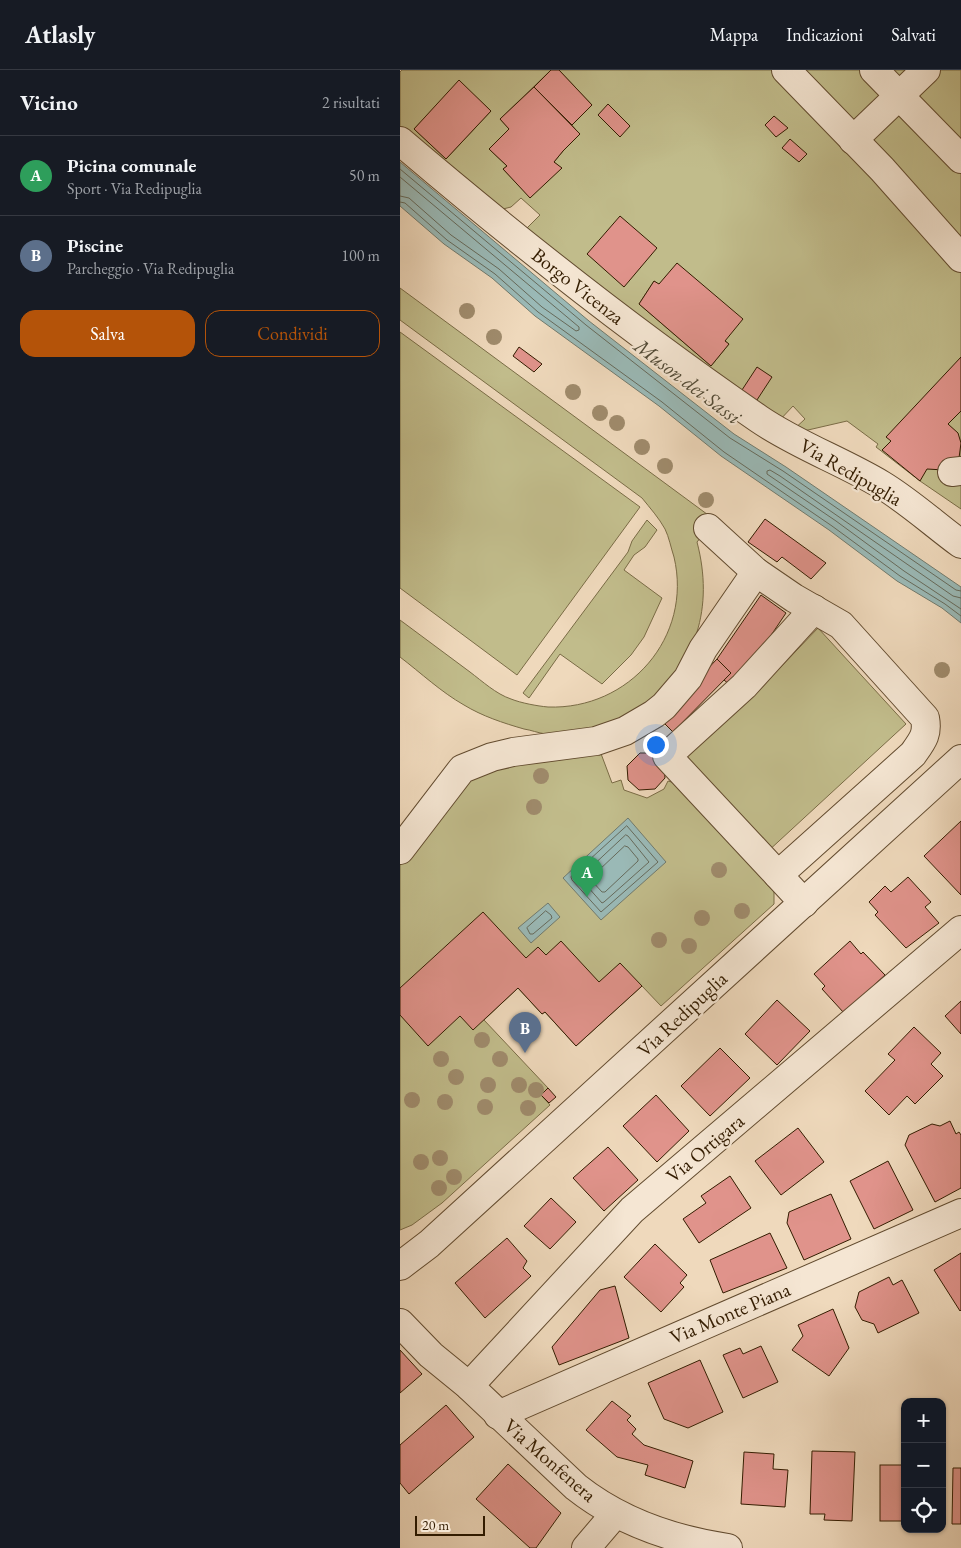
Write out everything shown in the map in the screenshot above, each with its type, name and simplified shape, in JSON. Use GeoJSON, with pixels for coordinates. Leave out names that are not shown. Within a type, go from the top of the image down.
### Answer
{"type":"FeatureCollection","features":[{"type":"Feature","properties":{"kind":"street"},"geometry":{"type":"LineString","coordinates":[[786,70],[958,247]]}},
{"type":"Feature","properties":{"kind":"street"},"geometry":{"type":"LineString","coordinates":[[874,70],[961,159]]}},
{"type":"Feature","properties":{"kind":"street"},"geometry":{"type":"LineString","coordinates":[[854,140],[926,70]]}},
{"type":"Feature","properties":{"kind":"street","name":"Borgo Vicenza"},"geometry":{"type":"LineString","coordinates":[[400,141],[485,213],[643,337],[761,421],[789,437]]}},
{"type":"Feature","properties":{"kind":"street","name":"Via Redipuglia"},"geometry":{"type":"LineString","coordinates":[[789,437],[882,486],[957,533]]}},
{"type":"Feature","properties":{"kind":"street"},"geometry":{"type":"LineString","coordinates":[[708,528],[756,572],[794,598],[841,626],[925,718],[928,730],[913,754],[778,875]]}},
{"type":"Feature","properties":{"kind":"street"},"geometry":{"type":"LineString","coordinates":[[400,850],[462,769],[492,757],[513,752],[596,741],[625,731],[654,714],[664,706],[688,678],[704,649],[756,572]]}},
{"type":"Feature","properties":{"kind":"street"},"geometry":{"type":"LineString","coordinates":[[804,902],[667,756],[744,686],[814,609]]}},
{"type":"Feature","properties":{"kind":"street","name":"Via Redipuglia"},"geometry":{"type":"LineString","coordinates":[[400,1266],[429,1244],[961,758]]}},
{"type":"Feature","properties":{"kind":"street","name":"Via Ortigara"},"geometry":{"type":"LineString","coordinates":[[469,1386],[632,1210],[961,930]]}},
{"type":"Feature","properties":{"kind":"street","name":"Via Monte Piana"},"geometry":{"type":"LineString","coordinates":[[498,1415],[961,1212]]}},
{"type":"Feature","properties":{"kind":"street","name":"Via Monfenera"},"geometry":{"type":"LineString","coordinates":[[400,1323],[431,1355],[469,1386],[576,1487],[615,1514],[644,1526],[708,1545],[728,1548]]}},
{"type":"Feature","properties":{"kind":"street"},"geometry":{"type":"LineString","coordinates":[[586,1548],[615,1514]]}},
{"type":"Feature","properties":{"kind":"shaded area"},"geometry":{"type":"Polygon","coordinates":[[[402,70],[551,70],[500,119],[509,129],[489,149],[507,166],[503,169],[530,197],[561,168],[554,162],[579,134],[572,125],[592,105],[559,70],[961,70],[961,509],[920,481],[876,447],[878,444],[847,421],[795,433],[792,431],[805,419],[793,406],[778,422],[525,230],[540,215],[521,198],[511,207],[495,211],[400,132],[400,72],[402,70]],[[459,81],[414,129],[446,159],[491,111],[459,81]],[[654,281],[639,304],[711,366],[729,344],[654,281]]]}},
{"type":"Feature","properties":{"kind":"shaded area"},"geometry":{"type":"Polygon","coordinates":[[[400,288],[715,520],[697,542],[702,566],[703,589],[702,612],[697,633],[677,673],[662,691],[643,707],[611,723],[593,729],[555,735],[540,733],[501,722],[471,709],[447,694],[400,657],[400,620],[505,697],[544,707],[577,705],[605,696],[628,682],[648,663],[664,640],[674,615],[677,587],[674,557],[666,532],[663,525],[642,498],[400,320],[400,288]]]}},
{"type":"Feature","properties":{"kind":"shaded area"},"geometry":{"type":"Polygon","coordinates":[[[400,332],[640,507],[517,675],[400,588],[400,332]]]}},
{"type":"Feature","properties":{"kind":"shaded area"},"geometry":{"type":"Polygon","coordinates":[[[647,520],[657,530],[645,547],[634,555],[624,570],[662,598],[644,637],[631,655],[602,684],[560,654],[529,698],[523,693],[628,552],[632,541],[647,520]]]}},
{"type":"Feature","properties":{"kind":"shaded area"},"geometry":{"type":"Polygon","coordinates":[[[818,628],[906,724],[766,853],[679,760],[775,673],[818,628]]]}},
{"type":"Feature","properties":{"kind":"shaded area"},"geometry":{"type":"Polygon","coordinates":[[[600,751],[612,783],[621,780],[624,790],[647,798],[664,789],[668,781],[675,783],[774,891],[774,904],[661,1006],[642,986],[576,1046],[545,1012],[542,1014],[518,988],[484,1020],[548,1088],[541,1095],[550,1105],[442,1203],[412,1225],[400,1230],[400,861],[436,814],[485,765],[600,751]]]}},
{"type":"Feature","properties":{"kind":"water"},"geometry":{"type":"Polygon","coordinates":[[[400,162],[589,321],[734,434],[786,467],[961,587],[961,623],[942,608],[897,581],[829,530],[721,456],[659,406],[535,316],[492,278],[444,244],[400,206],[400,162]]]}},
{"type":"Feature","properties":{"kind":"water"},"geometry":{"type":"Polygon","coordinates":[[[628,818],[666,862],[601,920],[563,878],[628,818]]]}},
{"type":"Feature","properties":{"kind":"water"},"geometry":{"type":"Polygon","coordinates":[[[548,903],[560,917],[531,943],[518,928],[548,903]]]}},
{"type":"Feature","properties":{"kind":"building"},"geometry":{"type":"Polygon","coordinates":[[[551,70],[559,70],[592,105],[572,125],[534,87],[551,70]]]}},
{"type":"Feature","properties":{"kind":"building"},"geometry":{"type":"Polygon","coordinates":[[[459,80],[491,111],[446,159],[414,129],[459,80]]]}},
{"type":"Feature","properties":{"kind":"building"},"geometry":{"type":"Polygon","coordinates":[[[534,87],[580,134],[554,162],[562,168],[530,198],[503,169],[507,166],[489,149],[509,129],[500,119],[534,87]]]}},
{"type":"Feature","properties":{"kind":"building"},"geometry":{"type":"Polygon","coordinates":[[[608,104],[630,126],[620,137],[598,115],[608,104]]]}},
{"type":"Feature","properties":{"kind":"building"},"geometry":{"type":"Polygon","coordinates":[[[774,116],[788,128],[776,137],[765,125],[774,116]]]}},
{"type":"Feature","properties":{"kind":"building"},"geometry":{"type":"Polygon","coordinates":[[[790,139],[807,154],[799,162],[782,148],[790,139]]]}},
{"type":"Feature","properties":{"kind":"building"},"geometry":{"type":"Polygon","coordinates":[[[620,216],[657,248],[624,287],[587,254],[620,216]]]}},
{"type":"Feature","properties":{"kind":"building"},"geometry":{"type":"Polygon","coordinates":[[[677,263],[743,319],[725,341],[729,344],[711,366],[639,304],[654,281],[659,284],[677,263]]]}},
{"type":"Feature","properties":{"kind":"building"},"geometry":{"type":"Polygon","coordinates":[[[519,347],[542,364],[534,372],[513,356],[519,347]]]}},
{"type":"Feature","properties":{"kind":"building"},"geometry":{"type":"Polygon","coordinates":[[[961,357],[961,411],[948,424],[958,433],[961,443],[959,458],[944,470],[927,469],[920,481],[882,450],[891,441],[886,437],[961,357]]]}},
{"type":"Feature","properties":{"kind":"building"},"geometry":{"type":"Polygon","coordinates":[[[757,367],[772,377],[755,403],[740,393],[757,367]]]}},
{"type":"Feature","properties":{"kind":"building"},"geometry":{"type":"Polygon","coordinates":[[[765,519],[826,563],[811,579],[782,557],[777,562],[748,542],[765,519]]]}},
{"type":"Feature","properties":{"kind":"building"},"geometry":{"type":"Polygon","coordinates":[[[761,595],[786,613],[735,689],[724,680],[731,673],[717,659],[761,595]]]}},
{"type":"Feature","properties":{"kind":"building"},"geometry":{"type":"Polygon","coordinates":[[[717,659],[731,673],[673,732],[660,719],[717,659]]]}},
{"type":"Feature","properties":{"kind":"building"},"geometry":{"type":"Polygon","coordinates":[[[640,753],[655,753],[664,763],[665,778],[655,789],[639,790],[628,780],[627,766],[640,753]]]}},
{"type":"Feature","properties":{"kind":"building"},"geometry":{"type":"Polygon","coordinates":[[[961,821],[961,895],[924,856],[961,821]]]}},
{"type":"Feature","properties":{"kind":"building"},"geometry":{"type":"Polygon","coordinates":[[[908,877],[931,902],[925,907],[939,923],[906,948],[875,915],[878,912],[869,902],[885,886],[891,892],[908,877]]]}},
{"type":"Feature","properties":{"kind":"building"},"geometry":{"type":"Polygon","coordinates":[[[483,912],[526,958],[538,947],[546,955],[561,941],[599,982],[620,963],[642,986],[576,1046],[545,1012],[542,1014],[518,988],[473,1030],[460,1016],[428,1046],[400,1015],[400,988],[483,912]]]}},
{"type":"Feature","properties":{"kind":"building"},"geometry":{"type":"Polygon","coordinates":[[[850,941],[861,954],[863,952],[885,975],[844,1013],[822,989],[825,986],[814,974],[850,941]]]}},
{"type":"Feature","properties":{"kind":"building"},"geometry":{"type":"Polygon","coordinates":[[[777,1000],[810,1031],[777,1065],[745,1034],[777,1000]]]}},
{"type":"Feature","properties":{"kind":"building"},"geometry":{"type":"Polygon","coordinates":[[[961,1001],[961,1034],[945,1016],[961,1001]]]}},
{"type":"Feature","properties":{"kind":"building"},"geometry":{"type":"Polygon","coordinates":[[[914,1027],[941,1053],[931,1064],[943,1076],[915,1104],[907,1096],[889,1115],[865,1091],[895,1060],[888,1054],[914,1027]]]}},
{"type":"Feature","properties":{"kind":"building"},"geometry":{"type":"Polygon","coordinates":[[[720,1048],[750,1078],[710,1116],[681,1086],[720,1048]]]}},
{"type":"Feature","properties":{"kind":"building"},"geometry":{"type":"Polygon","coordinates":[[[548,1088],[556,1097],[549,1103],[541,1095],[548,1088]]]}},
{"type":"Feature","properties":{"kind":"building"},"geometry":{"type":"Polygon","coordinates":[[[656,1095],[689,1131],[657,1162],[623,1126],[656,1095]]]}},
{"type":"Feature","properties":{"kind":"building"},"geometry":{"type":"Polygon","coordinates":[[[950,1121],[956,1134],[959,1132],[961,1135],[961,1188],[935,1202],[905,1145],[909,1135],[932,1124],[940,1126],[950,1121]]]}},
{"type":"Feature","properties":{"kind":"building"},"geometry":{"type":"Polygon","coordinates":[[[798,1128],[824,1162],[781,1195],[755,1161],[798,1128]]]}},
{"type":"Feature","properties":{"kind":"building"},"geometry":{"type":"Polygon","coordinates":[[[608,1147],[638,1180],[604,1211],[573,1178],[608,1147]]]}},
{"type":"Feature","properties":{"kind":"building"},"geometry":{"type":"Polygon","coordinates":[[[888,1161],[913,1210],[874,1229],[850,1181],[888,1161]]]}},
{"type":"Feature","properties":{"kind":"building"},"geometry":{"type":"Polygon","coordinates":[[[730,1176],[751,1208],[699,1243],[683,1219],[706,1203],[701,1196],[730,1176]]]}},
{"type":"Feature","properties":{"kind":"building"},"geometry":{"type":"Polygon","coordinates":[[[831,1194],[851,1239],[804,1260],[787,1223],[789,1212],[831,1194]]]}},
{"type":"Feature","properties":{"kind":"building"},"geometry":{"type":"Polygon","coordinates":[[[551,1198],[576,1222],[550,1249],[524,1226],[551,1198]]]}},
{"type":"Feature","properties":{"kind":"building"},"geometry":{"type":"Polygon","coordinates":[[[770,1233],[787,1268],[723,1293],[710,1260],[770,1233]]]}},
{"type":"Feature","properties":{"kind":"building"},"geometry":{"type":"Polygon","coordinates":[[[507,1238],[527,1261],[523,1268],[531,1276],[485,1318],[455,1283],[507,1238]]]}},
{"type":"Feature","properties":{"kind":"building"},"geometry":{"type":"Polygon","coordinates":[[[655,1244],[687,1275],[680,1283],[684,1287],[661,1312],[624,1277],[655,1244]]]}},
{"type":"Feature","properties":{"kind":"building"},"geometry":{"type":"Polygon","coordinates":[[[961,1253],[961,1310],[960,1311],[934,1270],[961,1253]]]}},
{"type":"Feature","properties":{"kind":"building"},"geometry":{"type":"Polygon","coordinates":[[[889,1277],[893,1285],[902,1280],[919,1313],[878,1333],[874,1324],[862,1320],[855,1307],[859,1292],[889,1277]]]}},
{"type":"Feature","properties":{"kind":"building"},"geometry":{"type":"Polygon","coordinates":[[[615,1286],[629,1338],[559,1365],[552,1347],[600,1290],[615,1286]]]}},
{"type":"Feature","properties":{"kind":"building"},"geometry":{"type":"Polygon","coordinates":[[[833,1309],[849,1348],[829,1376],[792,1350],[803,1336],[798,1325],[833,1309]]]}},
{"type":"Feature","properties":{"kind":"building"},"geometry":{"type":"Polygon","coordinates":[[[761,1346],[778,1382],[743,1398],[723,1355],[740,1348],[743,1354],[761,1346]]]}},
{"type":"Feature","properties":{"kind":"building"},"geometry":{"type":"Polygon","coordinates":[[[400,1350],[422,1374],[400,1393],[400,1350]]]}},
{"type":"Feature","properties":{"kind":"building"},"geometry":{"type":"Polygon","coordinates":[[[700,1360],[723,1412],[688,1428],[664,1419],[648,1383],[700,1360]]]}},
{"type":"Feature","properties":{"kind":"building"},"geometry":{"type":"Polygon","coordinates":[[[612,1401],[631,1416],[627,1420],[636,1429],[632,1434],[644,1445],[693,1461],[685,1488],[645,1475],[648,1465],[617,1457],[586,1430],[612,1401]]]}},
{"type":"Feature","properties":{"kind":"building"},"geometry":{"type":"Polygon","coordinates":[[[446,1405],[474,1437],[409,1494],[400,1483],[400,1445],[446,1405]]]}},
{"type":"Feature","properties":{"kind":"building"},"geometry":{"type":"Polygon","coordinates":[[[812,1451],[855,1452],[852,1521],[824,1520],[825,1514],[810,1514],[812,1451]]]}},
{"type":"Feature","properties":{"kind":"building"},"geometry":{"type":"Polygon","coordinates":[[[744,1452],[774,1454],[773,1469],[788,1470],[785,1507],[741,1504],[744,1452]]]}},
{"type":"Feature","properties":{"kind":"building"},"geometry":{"type":"Polygon","coordinates":[[[508,1464],[561,1513],[536,1548],[530,1548],[476,1499],[508,1464]]]}},
{"type":"Feature","properties":{"kind":"building"},"geometry":{"type":"Polygon","coordinates":[[[880,1465],[901,1465],[901,1521],[880,1521],[880,1465]]]}},
{"type":"Feature","properties":{"kind":"building"},"geometry":{"type":"Polygon","coordinates":[[[953,1468],[961,1468],[961,1524],[952,1524],[953,1468]]]}},
{"type":"Feature","properties":{"kind":"place","name":"Picina comunale"},"geometry":{"type":"Point","coordinates":[587,897]}},
{"type":"Feature","properties":{"kind":"place","name":"Piscine"},"geometry":{"type":"Point","coordinates":[525,1053]}},
{"type":"Feature","properties":{"kind":"water label","name":"Muson dei Sassi"},"geometry":{"type":"Point","coordinates":[688,381]}}]}
